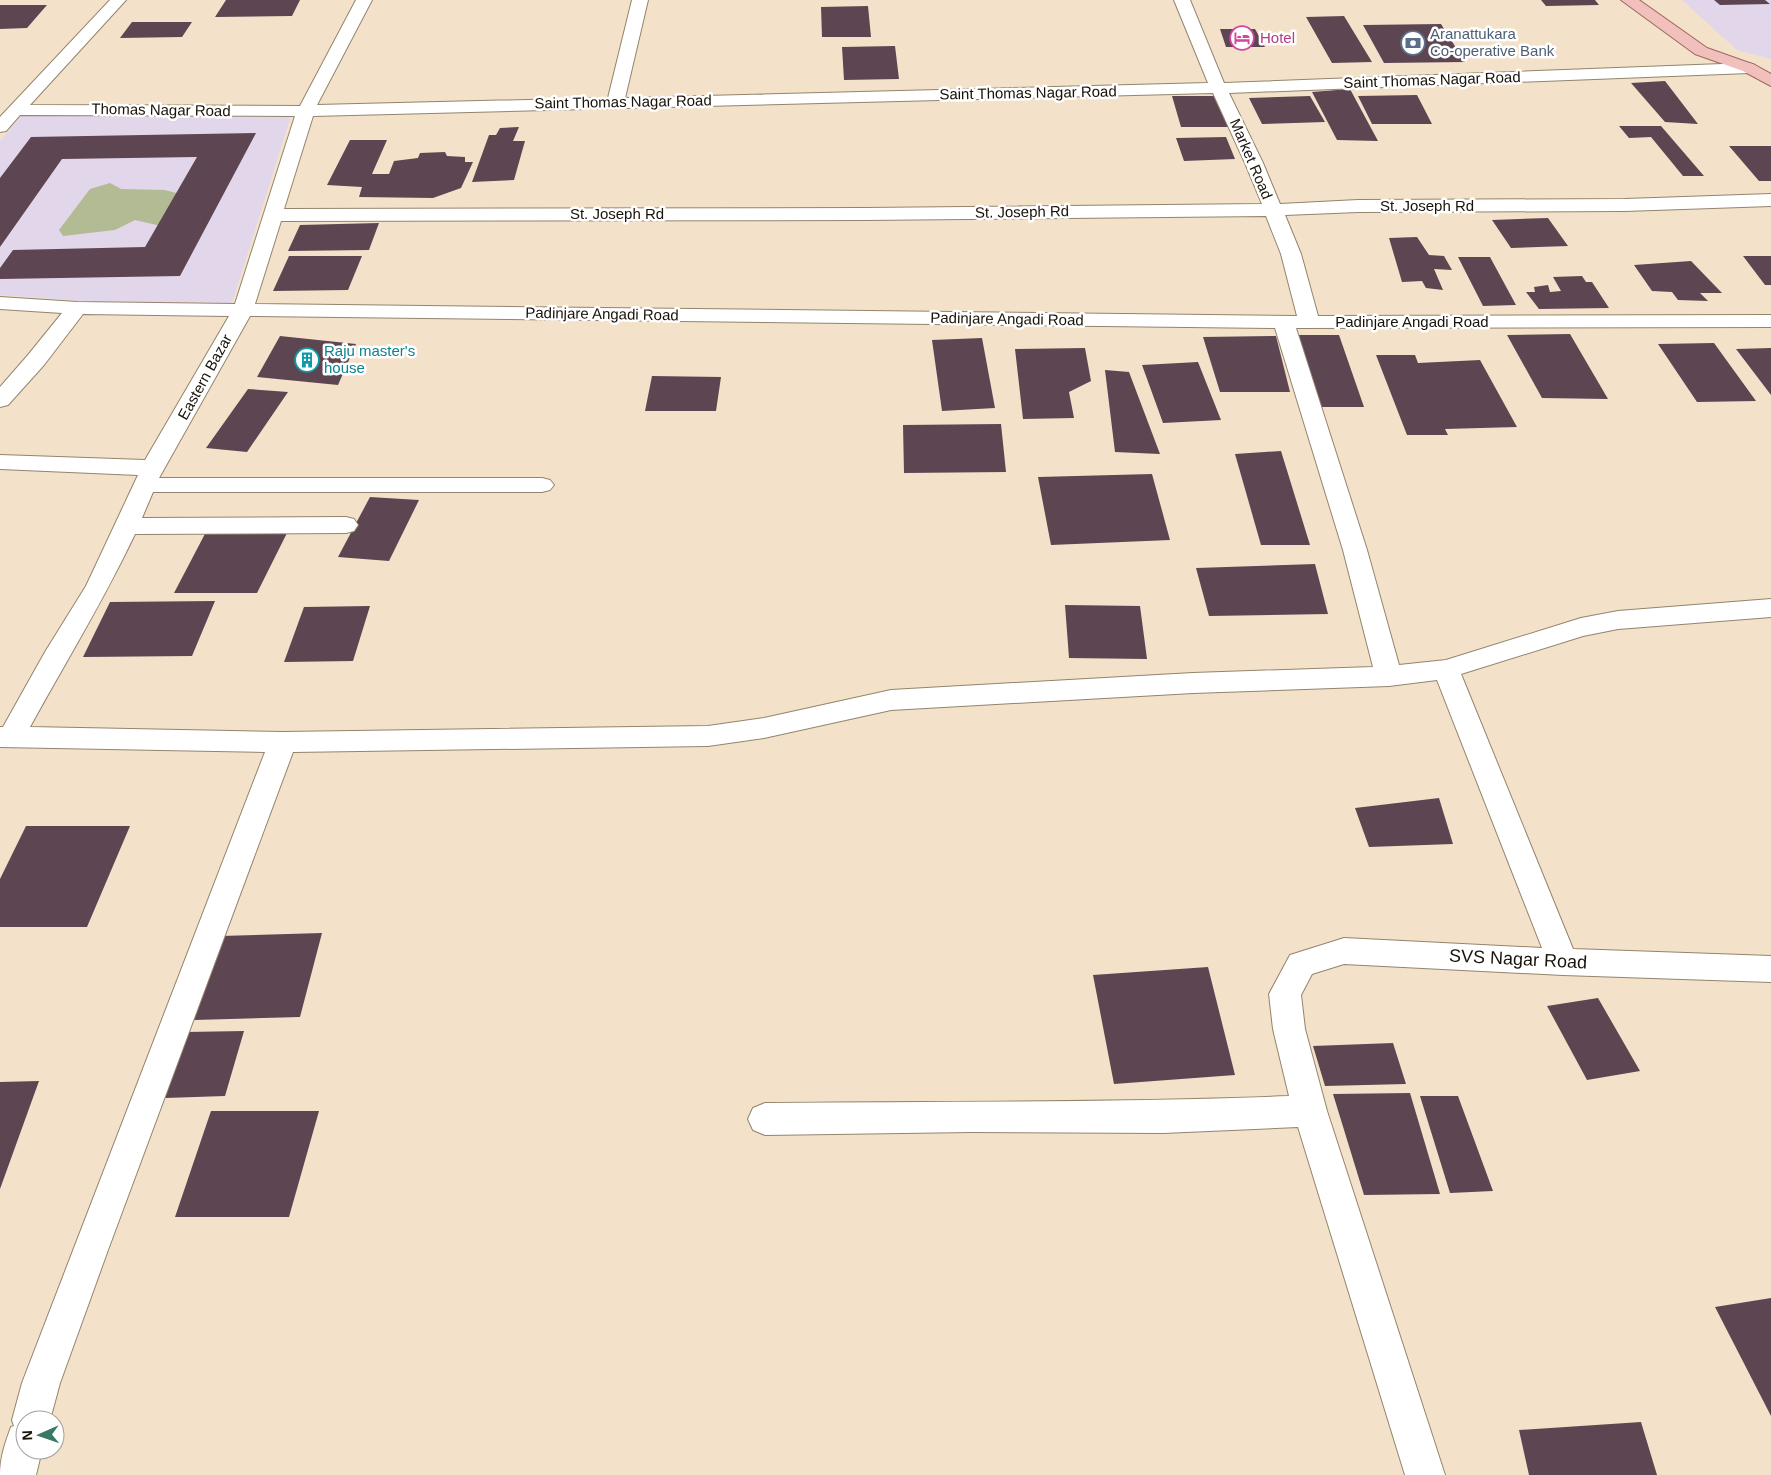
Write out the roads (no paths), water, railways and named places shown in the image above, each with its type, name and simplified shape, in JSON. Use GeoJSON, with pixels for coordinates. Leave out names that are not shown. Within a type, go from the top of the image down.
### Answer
{"type":"FeatureCollection","features":[{"type":"Feature","properties":{"kind":"main road"},"geometry":{"type":"LineString","coordinates":[[1629,0],[1701,51],[1748,68],[1771,81]]}},
{"type":"Feature","properties":{"kind":"main road"},"geometry":{"type":"LineString","coordinates":[[1748,68],[1771,67]]}},
{"type":"Feature","properties":{"kind":"street"},"geometry":{"type":"LineString","coordinates":[[0,127],[118,0]]}},
{"type":"Feature","properties":{"kind":"street","name":"Eastern Bazar"},"geometry":{"type":"LineString","coordinates":[[6,737],[98,586],[127,526],[148,476],[243,310],[306,110],[364,0]]}},
{"type":"Feature","properties":{"kind":"street"},"geometry":{"type":"LineString","coordinates":[[615,103],[640,0]]}},
{"type":"Feature","properties":{"kind":"street","name":"Market Road"},"geometry":{"type":"LineString","coordinates":[[1182,0],[1212,74],[1220,88],[1291,254],[1310,322]]}},
{"type":"Feature","properties":{"kind":"street","name":"Saint Thomas Nagar Road"},"geometry":{"type":"LineString","coordinates":[[306,110],[1220,88],[1748,68]]}},
{"type":"Feature","properties":{"kind":"street","name":"Thomas Nagar Road"},"geometry":{"type":"LineString","coordinates":[[16,110],[122,109],[257,112],[306,110]]}},
{"type":"Feature","properties":{"kind":"street","name":"St. Joseph Rd"},"geometry":{"type":"LineString","coordinates":[[273,215],[865,214],[1273,210],[1358,206],[1625,205],[1771,200]]}},
{"type":"Feature","properties":{"kind":"street","name":"Padinjare Angadi Road"},"geometry":{"type":"LineString","coordinates":[[0,303],[77,308],[1284,322],[1771,321]]}},
{"type":"Feature","properties":{"kind":"street"},"geometry":{"type":"LineString","coordinates":[[0,400],[36,360],[77,308]]}},
{"type":"Feature","properties":{"kind":"street"},"geometry":{"type":"LineString","coordinates":[[1284,322],[1355,550],[1389,676]]}},
{"type":"Feature","properties":{"kind":"street"},"geometry":{"type":"LineString","coordinates":[[0,462],[148,476],[542,485]]}},
{"type":"Feature","properties":{"kind":"street"},"geometry":{"type":"LineString","coordinates":[[127,526],[346,525]]}},
{"type":"Feature","properties":{"kind":"street"},"geometry":{"type":"LineString","coordinates":[[6,737],[283,742],[708,736],[764,728],[891,700],[1193,683],[1389,676],[1446,670],[1581,627],[1618,620],[1771,608]]}},
{"type":"Feature","properties":{"kind":"street"},"geometry":{"type":"LineString","coordinates":[[1446,670],[1490,775],[1563,962]]}},
{"type":"Feature","properties":{"kind":"street"},"geometry":{"type":"LineString","coordinates":[[34,1410],[41,1383],[86,1259],[283,742]]}},
{"type":"Feature","properties":{"kind":"street","name":"SVS Nagar Road"},"geometry":{"type":"LineString","coordinates":[[1310,1111],[1289,1028],[1285,994],[1301,964],[1344,950],[1563,962],[1771,970]]}},
{"type":"Feature","properties":{"kind":"street"},"geometry":{"type":"LineString","coordinates":[[766,1119],[972,1116],[1163,1117],[1310,1111],[1425,1475]]}},
{"type":"Feature","properties":{"kind":"street"},"geometry":{"type":"LineString","coordinates":[[16,1475],[20,1460]]}},
{"type":"Feature","properties":{"kind":"place","name":"Hotel"},"geometry":{"type":"Point","coordinates":[1242,38]}},
{"type":"Feature","properties":{"kind":"place","name":"Aranattukara Co-operative Bank"},"geometry":{"type":"Point","coordinates":[1413,43]}},
{"type":"Feature","properties":{"kind":"place","name":"Raju master's house"},"geometry":{"type":"Point","coordinates":[307,360]}}]}
